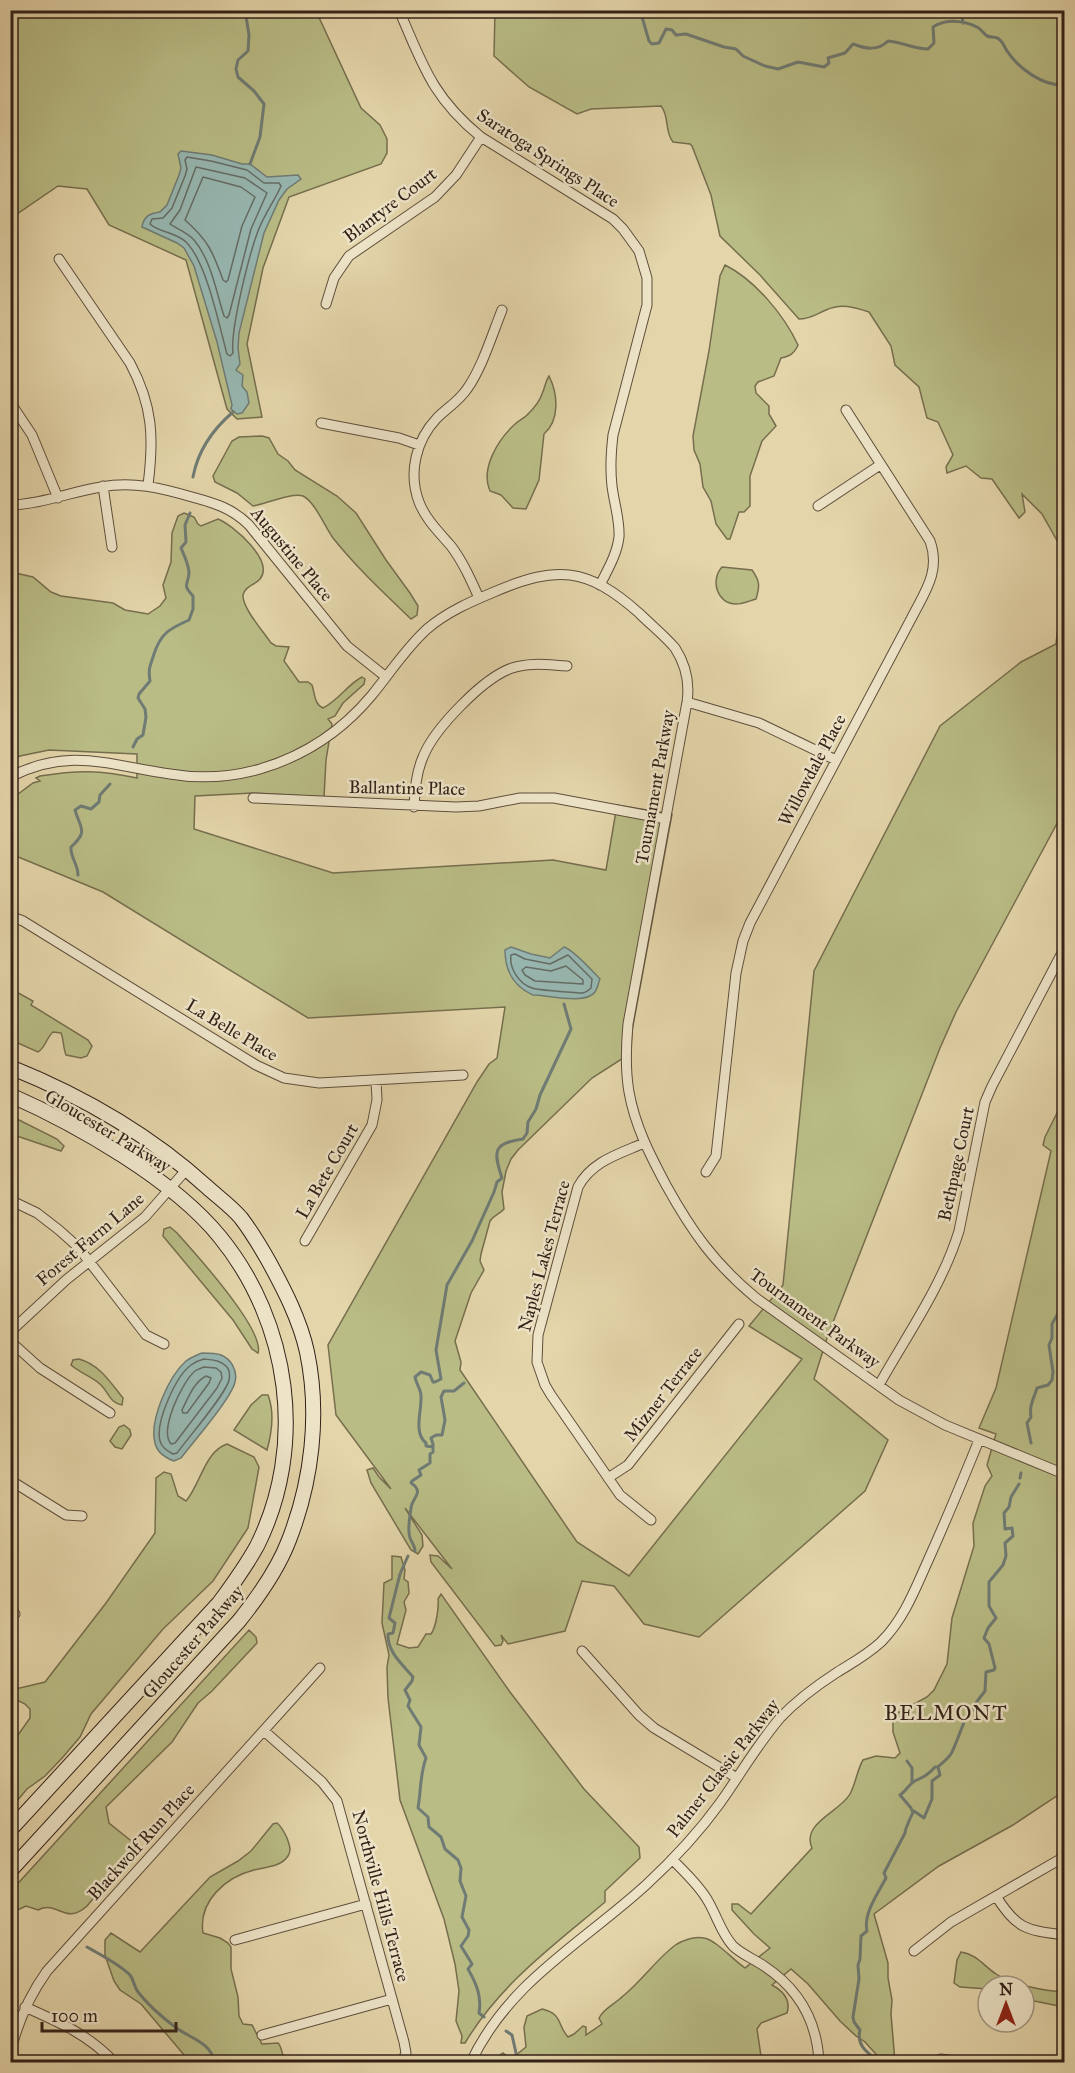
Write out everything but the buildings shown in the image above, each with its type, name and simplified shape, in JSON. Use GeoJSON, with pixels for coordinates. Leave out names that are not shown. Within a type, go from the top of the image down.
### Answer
{"type":"FeatureCollection","features":[{"type":"Feature","properties":{"kind":"main road","name":"Gloucester Parkway"},"geometry":{"type":"LineString","coordinates":[[10,1067],[63,1090],[139,1133],[187,1169],[240,1217],[281,1282],[297,1319],[307,1352],[312,1392],[310,1457],[304,1492],[289,1540],[255,1600],[219,1644],[10,1871]]}},
{"type":"Feature","properties":{"kind":"main road","name":"Gloucester Parkway"},"geometry":{"type":"LineString","coordinates":[[10,1095],[52,1114],[135,1165],[171,1190],[220,1236],[244,1270],[267,1317],[284,1383],[286,1442],[279,1483],[270,1513],[242,1573],[219,1603],[10,1830]]}},
{"type":"Feature","properties":{"kind":"street","name":"Saratoga Springs Place"},"geometry":{"type":"LineString","coordinates":[[399,10],[425,72],[436,90],[462,121],[481,137],[613,219],[632,239],[644,264],[648,291],[646,305],[613,435],[611,453],[611,474],[619,538],[613,559],[600,585]]}},
{"type":"Feature","properties":{"kind":"street","name":"Blantyre Court"},"geometry":{"type":"LineString","coordinates":[[326,304],[334,278],[349,256],[435,197],[446,186],[481,137]]}},
{"type":"Feature","properties":{"kind":"street"},"geometry":{"type":"LineString","coordinates":[[58,259],[130,363],[142,387],[150,413],[152,432],[148,485]]}},
{"type":"Feature","properties":{"kind":"street"},"geometry":{"type":"LineString","coordinates":[[479,598],[460,560],[431,525],[418,501],[414,473],[419,445],[430,425],[456,401],[474,378],[502,310]]}},
{"type":"Feature","properties":{"kind":"street"},"geometry":{"type":"LineString","coordinates":[[10,402],[32,435],[58,498]]}},
{"type":"Feature","properties":{"kind":"street","name":"Willowdale Place"},"geometry":{"type":"LineString","coordinates":[[706,1172],[716,1156],[736,973],[743,941],[750,923],[926,590],[934,566],[930,541],[846,410]]}},
{"type":"Feature","properties":{"kind":"street"},"geometry":{"type":"LineString","coordinates":[[321,423],[399,438],[419,445]]}},
{"type":"Feature","properties":{"kind":"street"},"geometry":{"type":"LineString","coordinates":[[818,506],[880,465]]}},
{"type":"Feature","properties":{"kind":"street","name":"Augustine Place"},"geometry":{"type":"LineString","coordinates":[[10,505],[58,498],[103,486],[148,485],[220,504],[240,516],[347,646],[386,677]]}},
{"type":"Feature","properties":{"kind":"street"},"geometry":{"type":"LineString","coordinates":[[103,486],[112,547]]}},
{"type":"Feature","properties":{"kind":"street","name":"Tournament Parkway"},"geometry":{"type":"LineString","coordinates":[[10,777],[34,767],[73,760],[110,762],[192,777],[216,776],[259,769],[282,762],[322,741],[356,713],[427,630],[452,612],[479,598],[522,580],[549,574],[580,577],[600,585],[621,598],[675,648],[686,669],[688,687],[628,1024],[626,1046],[629,1091],[644,1143],[700,1242],[722,1268],[756,1298],[915,1409],[979,1440],[1065,1474]]}},
{"type":"Feature","properties":{"kind":"street"},"geometry":{"type":"LineString","coordinates":[[414,807],[418,770],[431,742],[440,729],[481,688],[501,673],[513,668],[538,664],[567,666]]}},
{"type":"Feature","properties":{"kind":"street"},"geometry":{"type":"LineString","coordinates":[[687,702],[759,723],[784,733],[836,760]]}},
{"type":"Feature","properties":{"kind":"street","name":"Ballantine Place"},"geometry":{"type":"LineString","coordinates":[[253,798],[414,807],[467,807],[537,796],[666,819]]}},
{"type":"Feature","properties":{"kind":"street","name":"La Belle Place"},"geometry":{"type":"LineString","coordinates":[[10,916],[23,921],[271,1073],[284,1078],[319,1083],[463,1075]]}},
{"type":"Feature","properties":{"kind":"street","name":"Bethpage Court"},"geometry":{"type":"LineString","coordinates":[[879,1385],[943,1273],[959,1231],[985,1102],[1065,949]]}},
{"type":"Feature","properties":{"kind":"street","name":"La Bete Court"},"geometry":{"type":"LineString","coordinates":[[305,1241],[372,1125],[377,1100],[376,1080]]}},
{"type":"Feature","properties":{"kind":"street","name":"Naples Lakes Terrace"},"geometry":{"type":"LineString","coordinates":[[644,1143],[600,1162],[583,1177],[578,1187],[538,1335],[537,1362],[545,1385],[620,1496],[651,1520]]}},
{"type":"Feature","properties":{"kind":"street","name":"Forest Farm Lane"},"geometry":{"type":"LineString","coordinates":[[10,1332],[41,1302],[146,1217],[187,1169]]}},
{"type":"Feature","properties":{"kind":"street"},"geometry":{"type":"LineString","coordinates":[[10,1200],[37,1214],[78,1247],[146,1335],[164,1344]]}},
{"type":"Feature","properties":{"kind":"street","name":"Mizner Terrace"},"geometry":{"type":"LineString","coordinates":[[608,1479],[628,1465],[739,1324]]}},
{"type":"Feature","properties":{"kind":"street"},"geometry":{"type":"LineString","coordinates":[[10,1341],[40,1368],[110,1413]]}},
{"type":"Feature","properties":{"kind":"street","name":"Palmer Classic Parkway"},"geometry":{"type":"LineString","coordinates":[[471,2062],[495,2020],[529,1982],[646,1884],[698,1831],[781,1717],[817,1686],[868,1653],[892,1630],[903,1614],[924,1570],[979,1440]]}},
{"type":"Feature","properties":{"kind":"street"},"geometry":{"type":"LineString","coordinates":[[10,1480],[66,1515],[82,1516]]}},
{"type":"Feature","properties":{"kind":"street"},"geometry":{"type":"LineString","coordinates":[[582,1651],[639,1715],[654,1728],[737,1778]]}},
{"type":"Feature","properties":{"kind":"street","name":"Blackwolf Run Place"},"geometry":{"type":"LineString","coordinates":[[10,2054],[25,2007],[47,1971],[320,1668]]}},
{"type":"Feature","properties":{"kind":"street","name":"Northville Hills Terrace"},"geometry":{"type":"LineString","coordinates":[[264,1731],[322,1782],[337,1801],[405,2042],[406,2053],[402,2062]]}},
{"type":"Feature","properties":{"kind":"street"},"geometry":{"type":"LineString","coordinates":[[914,1951],[951,1922],[1065,1857]]}},
{"type":"Feature","properties":{"kind":"street"},"geometry":{"type":"LineString","coordinates":[[672,1859],[701,1889],[725,1935],[735,1947],[776,1974],[791,1987],[801,2000],[817,2037],[819,2062]]}},
{"type":"Feature","properties":{"kind":"street"},"geometry":{"type":"LineString","coordinates":[[996,1896],[1006,1913],[1021,1926],[1031,1930],[1065,1935]]}},
{"type":"Feature","properties":{"kind":"street"},"geometry":{"type":"LineString","coordinates":[[234,1940],[366,1904]]}},
{"type":"Feature","properties":{"kind":"street"},"geometry":{"type":"LineString","coordinates":[[262,2035],[392,1999]]}},
{"type":"Feature","properties":{"kind":"street"},"geometry":{"type":"LineString","coordinates":[[25,2007],[77,2031],[102,2049],[114,2062]]}},
{"type":"Feature","properties":{"kind":"street"},"geometry":{"type":"LineString","coordinates":[[933,2062],[941,2059],[962,2062]]}},
{"type":"Feature","properties":{"kind":"green space"},"geometry":{"type":"Polygon","coordinates":[[[10,11],[316,11],[361,108],[380,125],[387,139],[387,153],[381,164],[289,197],[263,268],[247,344],[262,417],[237,419],[227,409],[186,260],[109,225],[87,189],[58,186],[11,218],[10,11]]]}},
{"type":"Feature","properties":{"kind":"green space"},"geometry":{"type":"Polygon","coordinates":[[[495,11],[1064,11],[1064,553],[1042,514],[1022,494],[1025,512],[1019,518],[992,479],[981,478],[966,466],[947,473],[946,467],[953,455],[938,422],[927,418],[919,387],[895,365],[891,346],[869,312],[842,306],[799,319],[760,275],[720,236],[711,195],[692,146],[673,142],[661,106],[591,109],[577,114],[529,87],[494,56],[495,11]]]}},
{"type":"Feature","properties":{"kind":"green space"},"geometry":{"type":"Polygon","coordinates":[[[725,265],[747,280],[768,299],[798,345],[795,351],[781,358],[774,376],[758,382],[755,386],[756,393],[769,406],[769,414],[776,426],[762,441],[750,476],[750,506],[744,512],[739,512],[730,539],[727,539],[716,524],[711,501],[703,487],[693,436],[720,276],[725,265]]]}},
{"type":"Feature","properties":{"kind":"green space"},"geometry":{"type":"Polygon","coordinates":[[[549,376],[556,406],[553,422],[544,434],[539,480],[526,509],[513,508],[501,495],[490,491],[487,474],[489,464],[502,439],[537,404],[549,376]]]}},
{"type":"Feature","properties":{"kind":"green space"},"geometry":{"type":"Polygon","coordinates":[[[239,437],[269,438],[278,454],[295,470],[337,496],[356,513],[418,606],[417,615],[411,619],[361,570],[333,538],[316,509],[303,496],[286,497],[253,506],[237,493],[215,482],[213,476],[232,441],[239,437]]]}},
{"type":"Feature","properties":{"kind":"green space"},"geometry":{"type":"Polygon","coordinates":[[[184,513],[194,517],[201,526],[218,519],[233,528],[250,544],[262,563],[263,572],[260,579],[244,592],[246,606],[271,643],[276,646],[289,647],[284,661],[299,682],[308,682],[312,685],[316,701],[320,706],[323,708],[329,705],[357,680],[362,677],[365,679],[364,684],[343,703],[335,716],[328,719],[332,724],[326,760],[324,797],[253,793],[195,796],[194,829],[333,873],[553,860],[606,870],[617,805],[672,814],[632,1031],[631,1053],[592,1078],[511,1159],[502,1192],[504,1209],[490,1221],[480,1261],[484,1270],[471,1293],[455,1341],[461,1362],[460,1370],[577,1542],[629,1576],[802,1359],[749,1326],[783,1285],[814,971],[940,726],[1021,662],[1056,644],[1064,573],[1064,813],[956,1012],[940,1048],[828,1335],[814,1379],[888,1440],[865,1491],[699,1637],[644,1624],[614,1586],[582,1581],[565,1631],[508,1644],[501,1635],[503,1641],[501,1645],[495,1646],[431,1562],[430,1555],[438,1556],[452,1569],[405,1508],[422,1535],[423,1546],[418,1554],[411,1550],[371,1483],[367,1470],[373,1468],[391,1489],[336,1415],[328,1345],[477,1082],[489,1064],[497,1058],[505,1007],[308,1018],[103,892],[11,854],[10,800],[33,783],[40,781],[36,778],[54,774],[89,772],[112,773],[137,778],[137,754],[49,750],[20,756],[11,761],[11,572],[33,577],[51,592],[61,596],[113,603],[125,610],[148,614],[160,606],[166,598],[163,585],[171,562],[172,533],[178,516],[184,513]]]}},
{"type":"Feature","properties":{"kind":"green space"},"geometry":{"type":"Polygon","coordinates":[[[722,567],[752,570],[757,577],[758,584],[756,599],[736,604],[724,600],[716,584],[718,572],[722,567]]]}},
{"type":"Feature","properties":{"kind":"green space"},"geometry":{"type":"Polygon","coordinates":[[[11,989],[33,1001],[31,1005],[88,1040],[92,1046],[87,1056],[81,1058],[66,1055],[61,1033],[53,1032],[38,1052],[11,1040],[11,989]]]}},
{"type":"Feature","properties":{"kind":"green space"},"geometry":{"type":"Polygon","coordinates":[[[1064,1099],[1064,1791],[1013,1825],[939,1866],[874,1914],[888,1963],[895,2062],[883,2062],[791,1969],[772,1985],[785,1996],[788,2008],[787,2013],[761,2023],[757,2029],[761,2056],[759,2062],[495,2062],[497,2057],[503,2053],[508,2057],[516,2055],[526,2047],[524,2027],[527,2016],[542,2009],[557,2017],[568,2037],[583,2026],[586,2027],[586,2035],[602,2024],[599,2018],[604,2011],[630,1990],[670,1949],[686,1940],[704,1938],[709,1940],[745,1968],[770,1948],[732,1910],[732,1904],[738,1904],[751,1914],[812,1848],[810,1839],[812,1832],[823,1818],[850,1794],[863,1760],[876,1756],[895,1758],[900,1753],[893,1732],[893,1722],[899,1712],[927,1697],[934,1690],[947,1664],[952,1618],[974,1546],[973,1523],[985,1486],[992,1476],[987,1465],[996,1434],[979,1428],[996,1388],[1051,1151],[1043,1145],[1045,1137],[1064,1099]]]}},
{"type":"Feature","properties":{"kind":"green space"},"geometry":{"type":"Polygon","coordinates":[[[11,1116],[57,1139],[64,1146],[61,1151],[11,1134],[11,1116]]]}},
{"type":"Feature","properties":{"kind":"green space"},"geometry":{"type":"Polygon","coordinates":[[[170,1227],[212,1274],[240,1310],[251,1327],[257,1342],[258,1353],[252,1349],[233,1320],[163,1236],[164,1229],[170,1227]]]}},
{"type":"Feature","properties":{"kind":"green space"},"geometry":{"type":"Polygon","coordinates":[[[79,1359],[93,1365],[104,1375],[123,1398],[122,1405],[112,1400],[98,1382],[71,1365],[73,1360],[79,1359]]]}},
{"type":"Feature","properties":{"kind":"green space"},"geometry":{"type":"Polygon","coordinates":[[[262,1395],[268,1395],[272,1409],[267,1450],[234,1430],[251,1405],[262,1395]]]}},
{"type":"Feature","properties":{"kind":"green space"},"geometry":{"type":"Polygon","coordinates":[[[124,1425],[130,1430],[131,1435],[122,1449],[115,1447],[110,1441],[119,1427],[124,1425]]]}},
{"type":"Feature","properties":{"kind":"green space"},"geometry":{"type":"Polygon","coordinates":[[[227,1444],[254,1457],[259,1467],[248,1528],[213,1581],[163,1629],[91,1714],[80,1737],[45,1776],[27,1789],[11,1808],[11,1745],[30,1718],[30,1709],[11,1697],[11,1690],[45,1682],[106,1603],[155,1533],[156,1478],[164,1472],[171,1474],[178,1496],[186,1501],[213,1454],[227,1444]]]}},
{"type":"Feature","properties":{"kind":"green space"},"geometry":{"type":"Polygon","coordinates":[[[392,1556],[401,1557],[405,1570],[404,1579],[408,1582],[409,1593],[404,1602],[406,1610],[397,1644],[409,1648],[418,1647],[426,1634],[431,1634],[441,1594],[510,1692],[584,1789],[639,1847],[640,1858],[605,1891],[605,1902],[511,1984],[494,2002],[465,2043],[461,2043],[462,2036],[456,2021],[459,1991],[444,1919],[400,1800],[388,1698],[389,1655],[382,1623],[384,1583],[392,1579],[392,1556]]]}},
{"type":"Feature","properties":{"kind":"green space"},"geometry":{"type":"Polygon","coordinates":[[[249,1630],[256,1637],[257,1643],[198,1703],[172,1742],[106,1807],[109,1823],[135,1844],[133,1851],[87,1906],[73,1914],[51,1908],[38,1910],[26,1906],[11,1913],[11,1891],[249,1630]]]}},
{"type":"Feature","properties":{"kind":"green space"},"geometry":{"type":"Polygon","coordinates":[[[277,1823],[289,1842],[288,1856],[277,1864],[234,1878],[216,1892],[205,1911],[203,1933],[220,1938],[231,1947],[231,1969],[238,1997],[239,2016],[243,2024],[252,2025],[262,2044],[278,2043],[287,2062],[190,2062],[141,2004],[120,1990],[114,1981],[105,1955],[105,1940],[111,1933],[140,1952],[210,1877],[251,1851],[273,1824],[277,1823]]]}},
{"type":"Feature","properties":{"kind":"green space"},"geometry":{"type":"Polygon","coordinates":[[[961,1952],[971,1955],[996,1974],[976,1974],[976,1988],[960,1987],[954,1983],[957,1960],[961,1952]]]}},
{"type":"Feature","properties":{"kind":"green space"},"geometry":{"type":"Polygon","coordinates":[[[1036,1988],[1064,1992],[1064,2007],[1036,2001],[1036,1988]]]}},
{"type":"Feature","properties":{"kind":"water"},"geometry":{"type":"Polygon","coordinates":[[[181,151],[212,155],[242,164],[250,164],[267,177],[298,175],[301,179],[287,189],[279,200],[264,233],[239,333],[240,364],[236,370],[243,375],[242,386],[247,392],[249,403],[242,413],[237,414],[231,409],[217,342],[194,266],[184,248],[142,227],[150,214],[160,212],[167,205],[181,168],[178,154],[181,151]]]}},
{"type":"Feature","properties":{"kind":"water"},"geometry":{"type":"Polygon","coordinates":[[[511,947],[550,958],[564,947],[568,949],[600,979],[596,990],[590,996],[575,999],[533,995],[520,987],[511,977],[505,950],[511,947]]]}},
{"type":"Feature","properties":{"kind":"water"},"geometry":{"type":"Polygon","coordinates":[[[202,1353],[219,1354],[228,1359],[235,1370],[235,1382],[227,1399],[211,1420],[181,1458],[174,1461],[162,1454],[155,1443],[154,1433],[158,1411],[173,1377],[188,1360],[202,1353]]]}},
{"type":"Feature","properties":{"kind":"waterway"},"geometry":{"type":"LineString","coordinates":[[245,10],[249,35],[248,51],[238,60],[236,69],[238,77],[254,91],[264,104],[260,137],[250,164]]}},
{"type":"Feature","properties":{"kind":"waterway"},"geometry":{"type":"LineString","coordinates":[[640,10],[649,41],[652,44],[659,43],[666,29],[672,30],[676,35],[686,34],[736,49],[743,56],[778,69],[798,62],[824,67],[829,63],[828,58],[845,53],[853,44],[872,48],[888,41],[928,49],[934,43],[933,27],[949,22],[966,23],[1002,42],[1012,58],[1032,75],[1048,83],[1064,85]]}},
{"type":"Feature","properties":{"kind":"waterway"},"geometry":{"type":"LineString","coordinates":[[961,10],[963,23]]}},
{"type":"Feature","properties":{"kind":"waterway"},"geometry":{"type":"LineString","coordinates":[[193,477],[202,449],[233,412]]}},
{"type":"Feature","properties":{"kind":"waterway"},"geometry":{"type":"LineString","coordinates":[[133,747],[137,739],[143,735],[145,709],[138,698],[150,681],[150,668],[157,647],[167,632],[189,620],[193,609],[193,596],[186,585],[188,567],[181,548],[186,542],[185,525],[190,513]]}},
{"type":"Feature","properties":{"kind":"waterway"},"geometry":{"type":"LineString","coordinates":[[78,875],[71,847],[77,842],[82,829],[75,810],[81,806],[91,809],[99,802],[100,795],[110,784]]}},
{"type":"Feature","properties":{"kind":"waterway"},"geometry":{"type":"LineString","coordinates":[[433,1447],[426,1446],[420,1433],[421,1393],[415,1377],[421,1372],[430,1375],[433,1382],[441,1379],[436,1350],[447,1285],[472,1241],[497,1182],[502,1178],[497,1161],[498,1150],[506,1143],[523,1139],[527,1133],[528,1122],[536,1109],[540,1095],[571,1029],[564,1004]]}},
{"type":"Feature","properties":{"kind":"waterway"},"geometry":{"type":"LineString","coordinates":[[1031,1443],[1027,1423],[1031,1417],[1031,1405],[1037,1388],[1048,1385],[1052,1380],[1049,1345],[1052,1338],[1052,1324],[1061,1308],[1064,1292]]}},
{"type":"Feature","properties":{"kind":"waterway"},"geometry":{"type":"LineString","coordinates":[[415,1551],[409,1527],[412,1504],[417,1495],[417,1489],[411,1483],[421,1475],[419,1470],[430,1463],[430,1454],[433,1452],[431,1438],[442,1435],[445,1420],[441,1397],[444,1391],[454,1391],[464,1383]]}},
{"type":"Feature","properties":{"kind":"waterway"},"geometry":{"type":"LineString","coordinates":[[1020,1478],[1021,1473]]}},
{"type":"Feature","properties":{"kind":"waterway"},"geometry":{"type":"LineString","coordinates":[[879,2062],[861,2045],[860,2030],[853,2017],[859,1979],[861,1936],[867,1931],[869,1911],[886,1878],[884,1873],[907,1825],[914,1811],[924,1818],[932,1799],[932,1781],[940,1775],[938,1767],[951,1754],[969,1710],[973,1710],[985,1691],[986,1672],[995,1668],[989,1644],[984,1638],[996,1618],[989,1606],[989,1582],[1003,1565],[1006,1556],[1005,1543],[1013,1536],[1012,1528],[1005,1529],[1004,1513],[1019,1484]]}},
{"type":"Feature","properties":{"kind":"waterway"},"geometry":{"type":"LineString","coordinates":[[408,1556],[400,1574],[389,1618],[395,1623],[393,1633],[388,1634],[388,1641],[396,1658],[413,1677],[405,1690],[410,1700],[408,1706],[421,1727],[419,1745],[426,1758],[418,1808],[428,1817],[429,1827],[441,1837],[445,1849],[458,1860],[461,1868],[460,1881],[466,1896],[462,1917],[469,1930],[461,1946],[472,1964],[468,1969],[478,1990],[479,2013],[484,2017]]}},
{"type":"Feature","properties":{"kind":"waterway"},"geometry":{"type":"LineString","coordinates":[[907,1761],[912,1768],[912,1782]]}},
{"type":"Feature","properties":{"kind":"waterway"},"geometry":{"type":"LineString","coordinates":[[913,1813],[900,1795],[913,1782],[938,1767]]}},
{"type":"Feature","properties":{"kind":"waterway"},"geometry":{"type":"LineString","coordinates":[[87,1947],[126,1971],[138,1992],[151,2006],[175,2027],[204,2045],[215,2062]]}},
{"type":"Feature","properties":{"kind":"waterway"},"geometry":{"type":"LineString","coordinates":[[506,2031],[512,2035],[518,2062]]}},
{"type":"Feature","properties":{"kind":"district","name":"BELMONT"},"geometry":{"type":"Point","coordinates":[946,1713]}}]}
